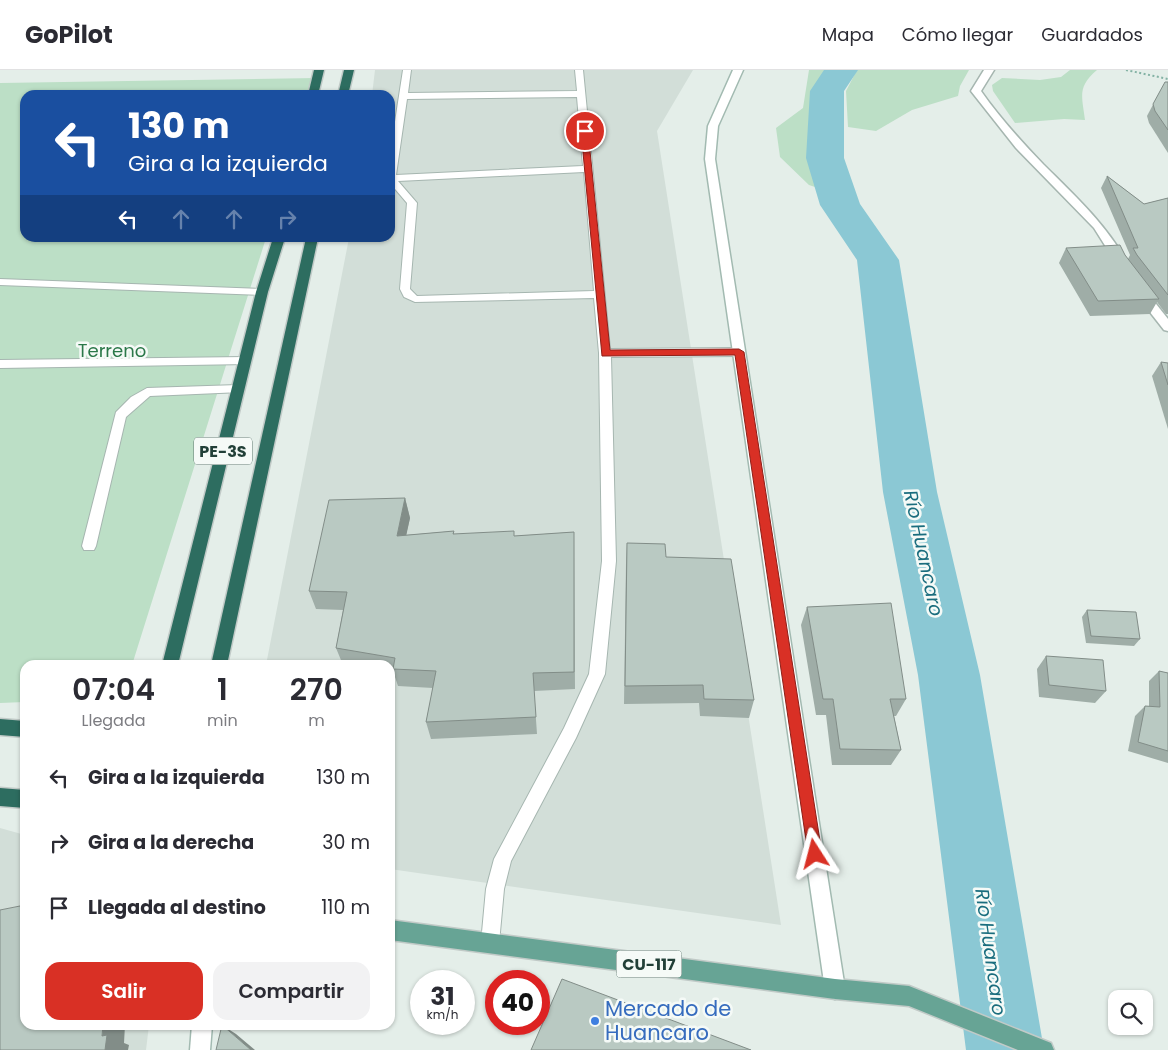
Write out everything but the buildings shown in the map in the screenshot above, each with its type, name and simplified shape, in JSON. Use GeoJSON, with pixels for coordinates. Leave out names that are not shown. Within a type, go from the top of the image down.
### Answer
{"type":"FeatureCollection","features":[{"type":"Feature","properties":{"kind":"highway"},"geometry":{"type":"LineString","coordinates":[[314,90],[319,70]]}},
{"type":"Feature","properties":{"kind":"highway"},"geometry":{"type":"LineString","coordinates":[[344,90],[349,70]]}},
{"type":"Feature","properties":{"kind":"highway","name":"PE-3S"},"geometry":{"type":"LineString","coordinates":[[171,660],[262,292],[278,242]]}},
{"type":"Feature","properties":{"kind":"highway","name":"PE-3S"},"geometry":{"type":"LineString","coordinates":[[220,660],[311,242]]}},
{"type":"Feature","properties":{"kind":"highway"},"geometry":{"type":"LineString","coordinates":[[0,727],[20,729]]}},
{"type":"Feature","properties":{"kind":"highway"},"geometry":{"type":"LineString","coordinates":[[0,796],[20,798]]}},
{"type":"Feature","properties":{"kind":"main road","name":"CU-117"},"geometry":{"type":"LineString","coordinates":[[395,931],[835,989],[909,996],[1044,1050]]}},
{"type":"Feature","properties":{"kind":"street"},"geometry":{"type":"LineString","coordinates":[[738,70],[713,126],[710,159],[835,989]]}},
{"type":"Feature","properties":{"kind":"street"},"geometry":{"type":"LineString","coordinates":[[990,70],[976,91],[995,118],[1049,176],[1087,211],[1109,238],[1131,280],[1168,328]]}},
{"type":"Feature","properties":{"kind":"street"},"geometry":{"type":"LineString","coordinates":[[200,1050],[202,1030]]}},
{"type":"Feature","properties":{"kind":"lane"},"geometry":{"type":"LineString","coordinates":[[395,146],[407,70]]}},
{"type":"Feature","properties":{"kind":"lane"},"geometry":{"type":"LineString","coordinates":[[490,943],[495,889],[503,859],[570,733],[597,674],[609,561],[605,353],[579,70]]}},
{"type":"Feature","properties":{"kind":"lane"},"geometry":{"type":"LineString","coordinates":[[403,96],[581,94]]}},
{"type":"Feature","properties":{"kind":"lane"},"geometry":{"type":"LineString","coordinates":[[395,178],[588,169]]}},
{"type":"Feature","properties":{"kind":"lane"},"geometry":{"type":"LineString","coordinates":[[395,184],[412,203],[405,289],[408,296],[415,299],[600,294]]}},
{"type":"Feature","properties":{"kind":"lane"},"geometry":{"type":"LineString","coordinates":[[0,282],[262,292]]}},
{"type":"Feature","properties":{"kind":"lane"},"geometry":{"type":"LineString","coordinates":[[605,353],[739,352]]}},
{"type":"Feature","properties":{"kind":"lane"},"geometry":{"type":"LineString","coordinates":[[0,364],[245,361]]}},
{"type":"Feature","properties":{"kind":"lane"},"geometry":{"type":"LineString","coordinates":[[90,546],[120,415],[147,392],[238,388]]}},
{"type":"Feature","properties":{"kind":"path"},"geometry":{"type":"LineString","coordinates":[[1126,70],[1168,79]]}},
{"type":"Feature","properties":{"kind":"shaded area"},"geometry":{"type":"Polygon","coordinates":[[[375,70],[693,70],[657,131],[781,925],[395,870],[395,660],[267,660],[348,242],[395,242],[395,90],[373,90],[375,70]]]}},
{"type":"Feature","properties":{"kind":"shaded area"},"geometry":{"type":"Polygon","coordinates":[[[0,828],[20,834],[20,1030],[148,1030],[146,1050],[0,1050],[0,828]]]}},
{"type":"Feature","properties":{"kind":"green space"},"geometry":{"type":"Polygon","coordinates":[[[809,70],[833,70],[815,100],[814,156],[827,191],[809,185],[780,157],[776,128],[803,108],[809,70]]]}},
{"type":"Feature","properties":{"kind":"green space"},"geometry":{"type":"Polygon","coordinates":[[[857,70],[969,70],[960,86],[958,96],[912,110],[876,131],[848,127],[846,91],[857,70]]]}},
{"type":"Feature","properties":{"kind":"green space"},"geometry":{"type":"Polygon","coordinates":[[[1070,70],[1097,70],[1086,82],[1082,92],[1085,120],[1064,119],[1015,123],[993,91],[992,85],[1002,78],[1040,80],[1061,77],[1070,70]]]}},
{"type":"Feature","properties":{"kind":"green space","name":"Terreno"},"geometry":{"type":"Polygon","coordinates":[[[316,78],[312,90],[20,90],[20,242],[265,242],[134,660],[20,660],[20,702],[0,703],[0,83],[316,78]]]}},
{"type":"Feature","properties":{"kind":"waterway","name":"Río Huancaro"},"geometry":{"type":"LineString","coordinates":[[841,70],[827,91],[825,158],[840,205],[878,260],[910,492],[949,675],[1005,1050]]}},
{"type":"Feature","properties":{"kind":"place","name":"Mercado de Huancaro"},"geometry":{"type":"Point","coordinates":[595,1021]}},
{"type":"Feature","properties":{"kind":"route"},"geometry":{"type":"LineString","coordinates":[[585,131],[605,353],[739,352],[815,854]]}}]}
